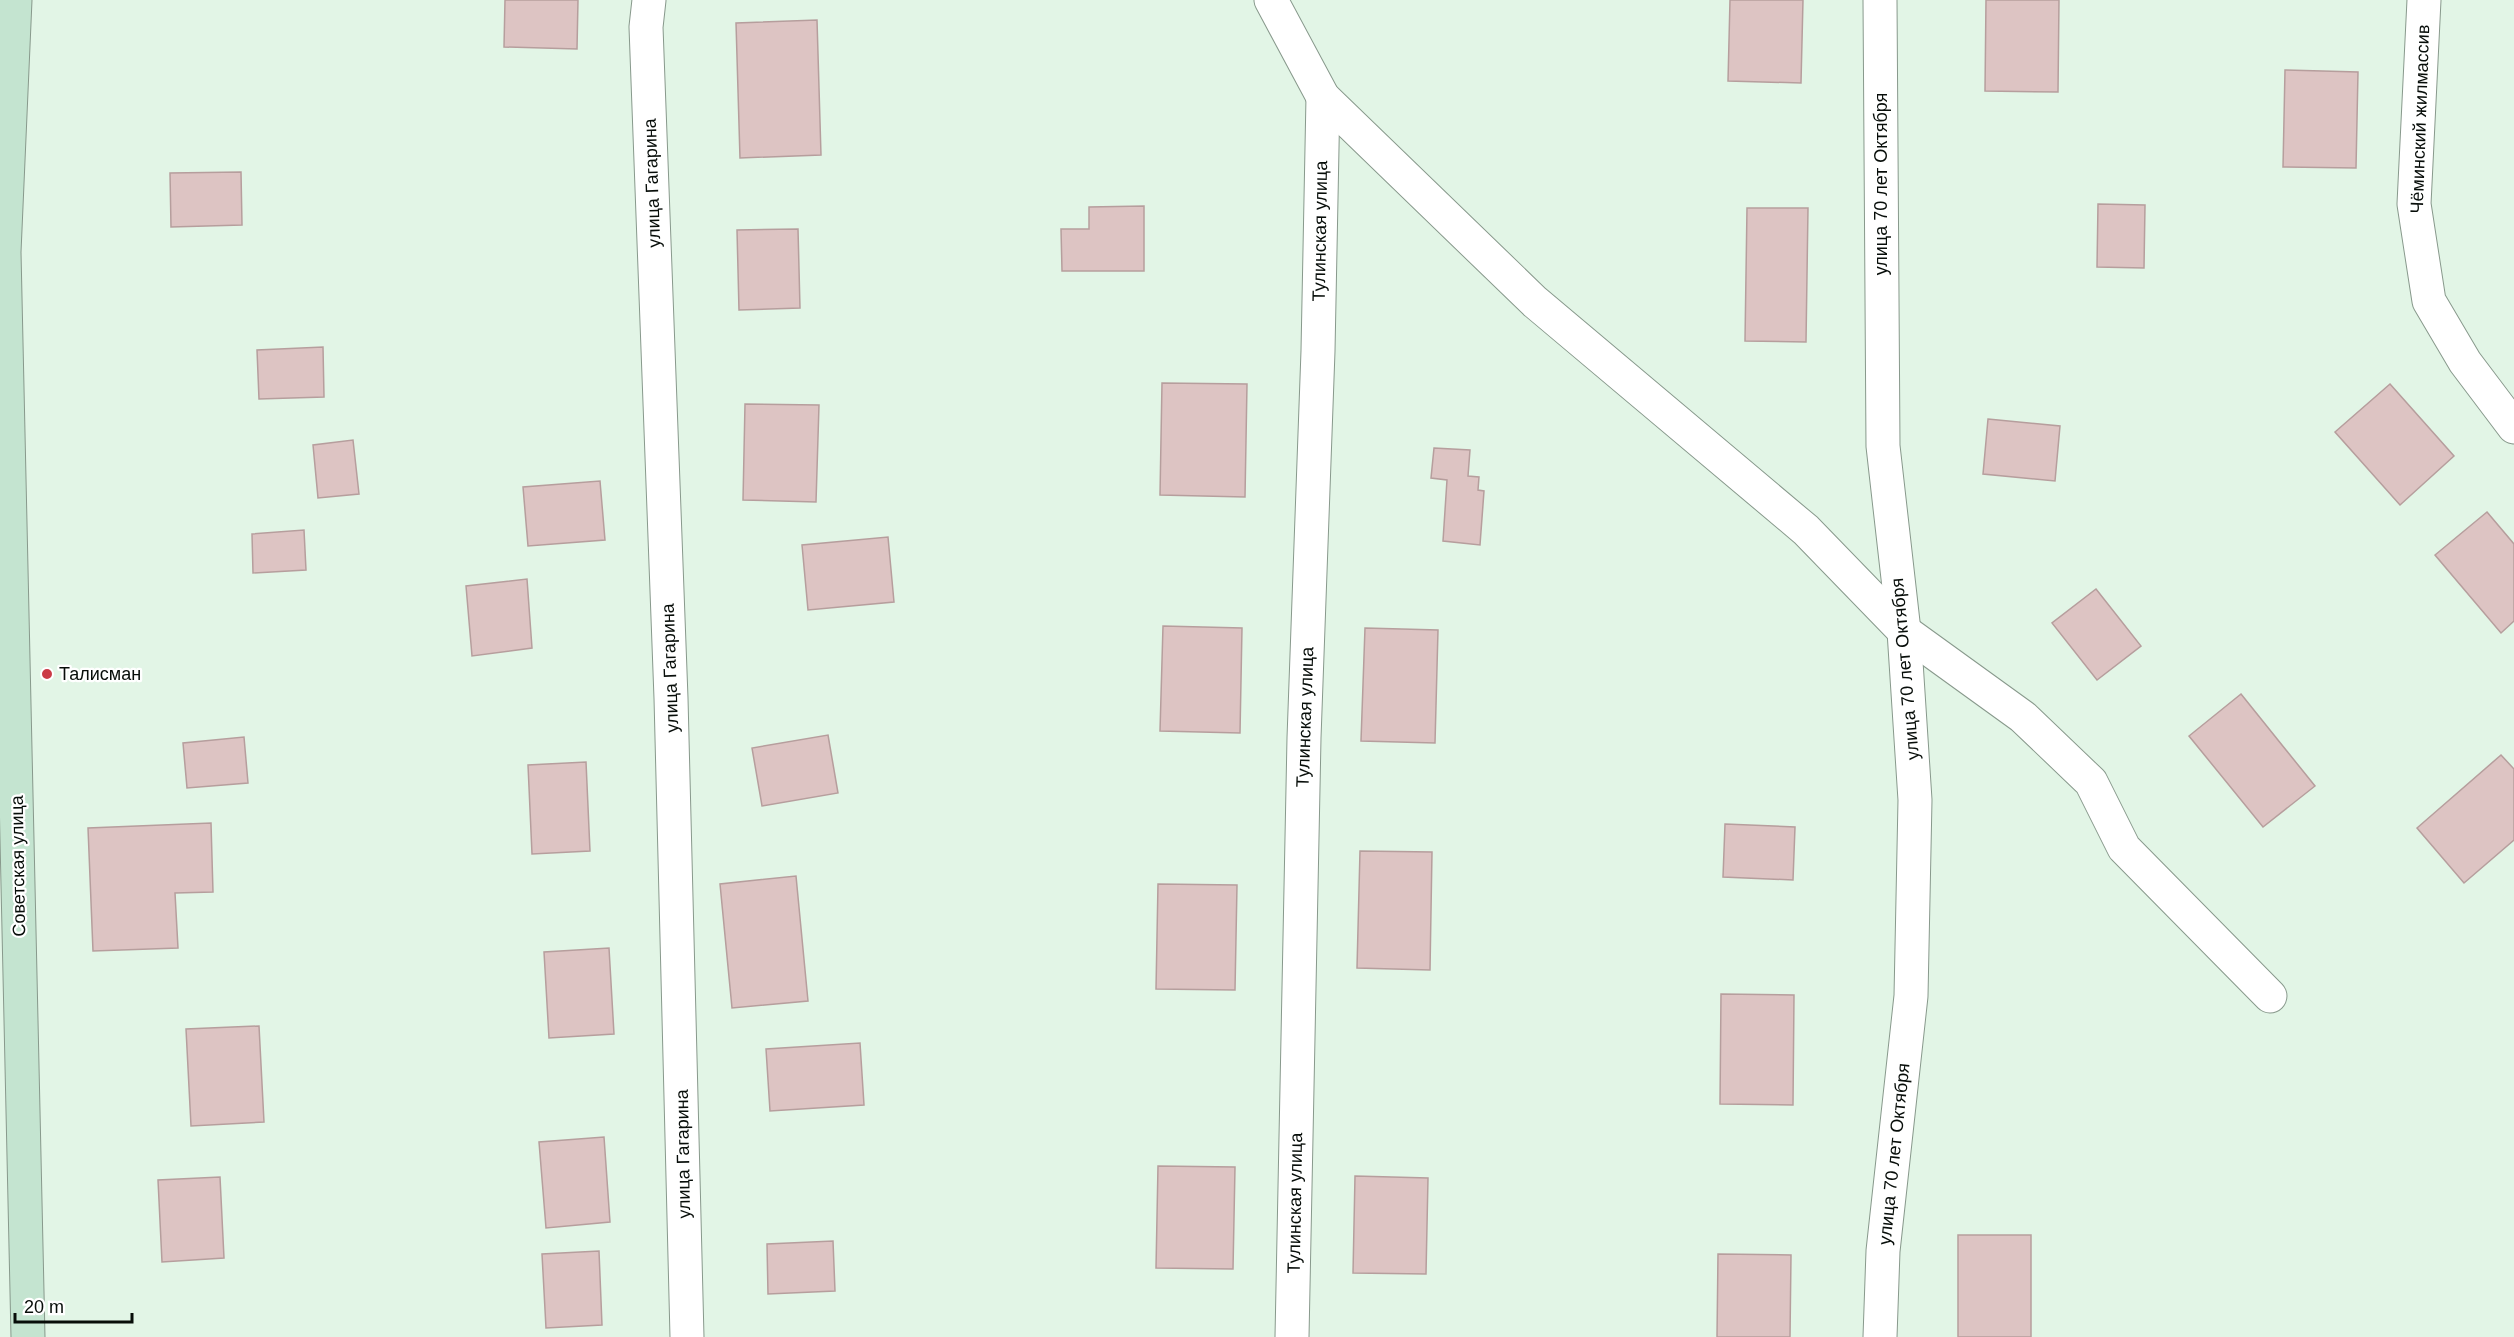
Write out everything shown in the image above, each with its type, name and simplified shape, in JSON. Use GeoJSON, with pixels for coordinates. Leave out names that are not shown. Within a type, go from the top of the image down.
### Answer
{"type":"FeatureCollection","features":[{"type":"Feature","properties":{"kind":"main road","name":"Советская улица"},"geometry":{"type":"LineString","coordinates":[[15,0],[2,251],[28,1337]]}},
{"type":"Feature","properties":{"kind":"street","name":"улица Гагарина"},"geometry":{"type":"LineString","coordinates":[[649,0],[646,27],[671,698],[687,1337]]}},
{"type":"Feature","properties":{"kind":"street"},"geometry":{"type":"LineString","coordinates":[[1271,0],[1323,97],[1535,302],[1806,530],[1904,631],[2023,717],[2091,782],[2124,848],[2270,996]]}},
{"type":"Feature","properties":{"kind":"street","name":"улица 70 лет Октября"},"geometry":{"type":"LineString","coordinates":[[1880,0],[1883,446],[1904,631],[1915,800],[1911,996],[1883,1251],[1880,1337]]}},
{"type":"Feature","properties":{"kind":"street","name":"Чёминский жилмассив"},"geometry":{"type":"LineString","coordinates":[[2424,0],[2414,204],[2429,301],[2464,362],[2514,427]]}},
{"type":"Feature","properties":{"kind":"street","name":"Тулинская улица"},"geometry":{"type":"LineString","coordinates":[[1292,1337],[1304,738],[1318,351],[1323,97]]}},
{"type":"Feature","properties":{"kind":"building"},"geometry":{"type":"Polygon","coordinates":[[[505,0],[578,0],[577,49],[504,47],[505,0]]]}},
{"type":"Feature","properties":{"kind":"building"},"geometry":{"type":"Polygon","coordinates":[[[1730,0],[1803,0],[1801,83],[1728,81],[1730,0]]]}},
{"type":"Feature","properties":{"kind":"building"},"geometry":{"type":"Polygon","coordinates":[[[1986,0],[2059,0],[2058,92],[1985,91],[1986,0]]]}},
{"type":"Feature","properties":{"kind":"building"},"geometry":{"type":"Polygon","coordinates":[[[817,20],[821,155],[740,158],[736,23],[817,20]]]}},
{"type":"Feature","properties":{"kind":"building"},"geometry":{"type":"Polygon","coordinates":[[[2285,70],[2358,72],[2356,168],[2283,167],[2285,70]]]}},
{"type":"Feature","properties":{"kind":"building"},"geometry":{"type":"Polygon","coordinates":[[[241,172],[242,225],[171,227],[170,173],[241,172]]]}},
{"type":"Feature","properties":{"kind":"building"},"geometry":{"type":"Polygon","coordinates":[[[2098,204],[2145,205],[2144,268],[2097,267],[2098,204]]]}},
{"type":"Feature","properties":{"kind":"building"},"geometry":{"type":"Polygon","coordinates":[[[1144,206],[1144,271],[1062,271],[1061,229],[1089,229],[1089,207],[1144,206]]]}},
{"type":"Feature","properties":{"kind":"building"},"geometry":{"type":"Polygon","coordinates":[[[1747,208],[1808,208],[1806,342],[1745,341],[1747,208]]]}},
{"type":"Feature","properties":{"kind":"building"},"geometry":{"type":"Polygon","coordinates":[[[798,229],[800,308],[739,310],[737,230],[798,229]]]}},
{"type":"Feature","properties":{"kind":"building"},"geometry":{"type":"Polygon","coordinates":[[[323,347],[324,397],[259,399],[257,350],[323,347]]]}},
{"type":"Feature","properties":{"kind":"building"},"geometry":{"type":"Polygon","coordinates":[[[1162,383],[1247,384],[1245,497],[1160,495],[1162,383]]]}},
{"type":"Feature","properties":{"kind":"building"},"geometry":{"type":"Polygon","coordinates":[[[2390,384],[2454,456],[2400,505],[2335,432],[2390,384]]]}},
{"type":"Feature","properties":{"kind":"building"},"geometry":{"type":"Polygon","coordinates":[[[745,404],[819,405],[816,502],[743,500],[745,404]]]}},
{"type":"Feature","properties":{"kind":"building"},"geometry":{"type":"Polygon","coordinates":[[[1988,419],[2060,426],[2055,481],[1983,474],[1988,419]]]}},
{"type":"Feature","properties":{"kind":"building"},"geometry":{"type":"Polygon","coordinates":[[[353,440],[359,494],[318,498],[313,445],[353,440]]]}},
{"type":"Feature","properties":{"kind":"building"},"geometry":{"type":"Polygon","coordinates":[[[1434,448],[1470,450],[1468,476],[1479,477],[1478,490],[1484,491],[1480,545],[1443,541],[1447,480],[1431,478],[1434,448]]]}},
{"type":"Feature","properties":{"kind":"building"},"geometry":{"type":"Polygon","coordinates":[[[600,481],[605,540],[528,546],[523,487],[600,481]]]}},
{"type":"Feature","properties":{"kind":"building"},"geometry":{"type":"Polygon","coordinates":[[[2487,512],[2514,544],[2514,621],[2501,633],[2435,555],[2487,512]]]}},
{"type":"Feature","properties":{"kind":"building"},"geometry":{"type":"Polygon","coordinates":[[[304,530],[306,570],[253,573],[252,534],[304,530]]]}},
{"type":"Feature","properties":{"kind":"building"},"geometry":{"type":"Polygon","coordinates":[[[888,537],[894,602],[808,610],[802,545],[888,537]]]}},
{"type":"Feature","properties":{"kind":"building"},"geometry":{"type":"Polygon","coordinates":[[[527,579],[532,648],[472,656],[466,586],[527,579]]]}},
{"type":"Feature","properties":{"kind":"building"},"geometry":{"type":"Polygon","coordinates":[[[2096,589],[2141,646],[2097,680],[2052,623],[2096,589]]]}},
{"type":"Feature","properties":{"kind":"building"},"geometry":{"type":"Polygon","coordinates":[[[1163,626],[1242,628],[1240,733],[1160,731],[1163,626]]]}},
{"type":"Feature","properties":{"kind":"building"},"geometry":{"type":"Polygon","coordinates":[[[1365,628],[1438,630],[1435,743],[1361,741],[1365,628]]]}},
{"type":"Feature","properties":{"kind":"building"},"geometry":{"type":"Polygon","coordinates":[[[2241,694],[2315,786],[2263,827],[2189,736],[2241,694]]]}},
{"type":"Feature","properties":{"kind":"building"},"geometry":{"type":"Polygon","coordinates":[[[828,735],[838,793],[762,806],[752,748],[828,735]]]}},
{"type":"Feature","properties":{"kind":"building"},"geometry":{"type":"Polygon","coordinates":[[[244,737],[248,783],[187,788],[183,743],[244,737]]]}},
{"type":"Feature","properties":{"kind":"building"},"geometry":{"type":"Polygon","coordinates":[[[2501,755],[2514,769],[2514,840],[2464,883],[2417,828],[2501,755]]]}},
{"type":"Feature","properties":{"kind":"building"},"geometry":{"type":"Polygon","coordinates":[[[586,762],[590,851],[532,854],[528,765],[586,762]]]}},
{"type":"Feature","properties":{"kind":"building"},"geometry":{"type":"Polygon","coordinates":[[[211,823],[213,892],[175,893],[178,948],[93,951],[88,828],[211,823]]]}},
{"type":"Feature","properties":{"kind":"building"},"geometry":{"type":"Polygon","coordinates":[[[1725,824],[1795,827],[1793,880],[1723,877],[1725,824]]]}},
{"type":"Feature","properties":{"kind":"building"},"geometry":{"type":"Polygon","coordinates":[[[1360,851],[1432,852],[1430,970],[1357,968],[1360,851]]]}},
{"type":"Feature","properties":{"kind":"building"},"geometry":{"type":"Polygon","coordinates":[[[796,876],[808,1001],[732,1008],[720,884],[796,876]]]}},
{"type":"Feature","properties":{"kind":"building"},"geometry":{"type":"Polygon","coordinates":[[[1158,884],[1237,885],[1235,990],[1156,989],[1158,884]]]}},
{"type":"Feature","properties":{"kind":"building"},"geometry":{"type":"Polygon","coordinates":[[[609,948],[614,1034],[549,1038],[544,952],[609,948]]]}},
{"type":"Feature","properties":{"kind":"building"},"geometry":{"type":"Polygon","coordinates":[[[1721,994],[1794,995],[1793,1105],[1720,1104],[1721,994]]]}},
{"type":"Feature","properties":{"kind":"building"},"geometry":{"type":"Polygon","coordinates":[[[259,1026],[264,1122],[191,1126],[186,1029],[259,1026]]]}},
{"type":"Feature","properties":{"kind":"building"},"geometry":{"type":"Polygon","coordinates":[[[860,1043],[864,1105],[770,1111],[766,1049],[860,1043]]]}},
{"type":"Feature","properties":{"kind":"building"},"geometry":{"type":"Polygon","coordinates":[[[604,1137],[610,1222],[546,1228],[539,1142],[604,1137]]]}},
{"type":"Feature","properties":{"kind":"building"},"geometry":{"type":"Polygon","coordinates":[[[1158,1166],[1235,1167],[1233,1269],[1156,1268],[1158,1166]]]}},
{"type":"Feature","properties":{"kind":"building"},"geometry":{"type":"Polygon","coordinates":[[[1355,1176],[1428,1178],[1426,1274],[1353,1273],[1355,1176]]]}},
{"type":"Feature","properties":{"kind":"building"},"geometry":{"type":"Polygon","coordinates":[[[220,1177],[224,1258],[162,1262],[158,1180],[220,1177]]]}},
{"type":"Feature","properties":{"kind":"building"},"geometry":{"type":"Polygon","coordinates":[[[1958,1235],[2031,1235],[2031,1337],[1958,1337],[1958,1235]]]}},
{"type":"Feature","properties":{"kind":"building"},"geometry":{"type":"Polygon","coordinates":[[[833,1241],[835,1291],[768,1294],[767,1244],[833,1241]]]}},
{"type":"Feature","properties":{"kind":"building"},"geometry":{"type":"Polygon","coordinates":[[[599,1251],[602,1325],[546,1328],[542,1254],[599,1251]]]}},
{"type":"Feature","properties":{"kind":"building"},"geometry":{"type":"Polygon","coordinates":[[[1718,1254],[1791,1255],[1790,1337],[1717,1337],[1718,1254]]]}},
{"type":"Feature","properties":{"kind":"place","name":"Талисман"},"geometry":{"type":"Point","coordinates":[47,674]}}]}
